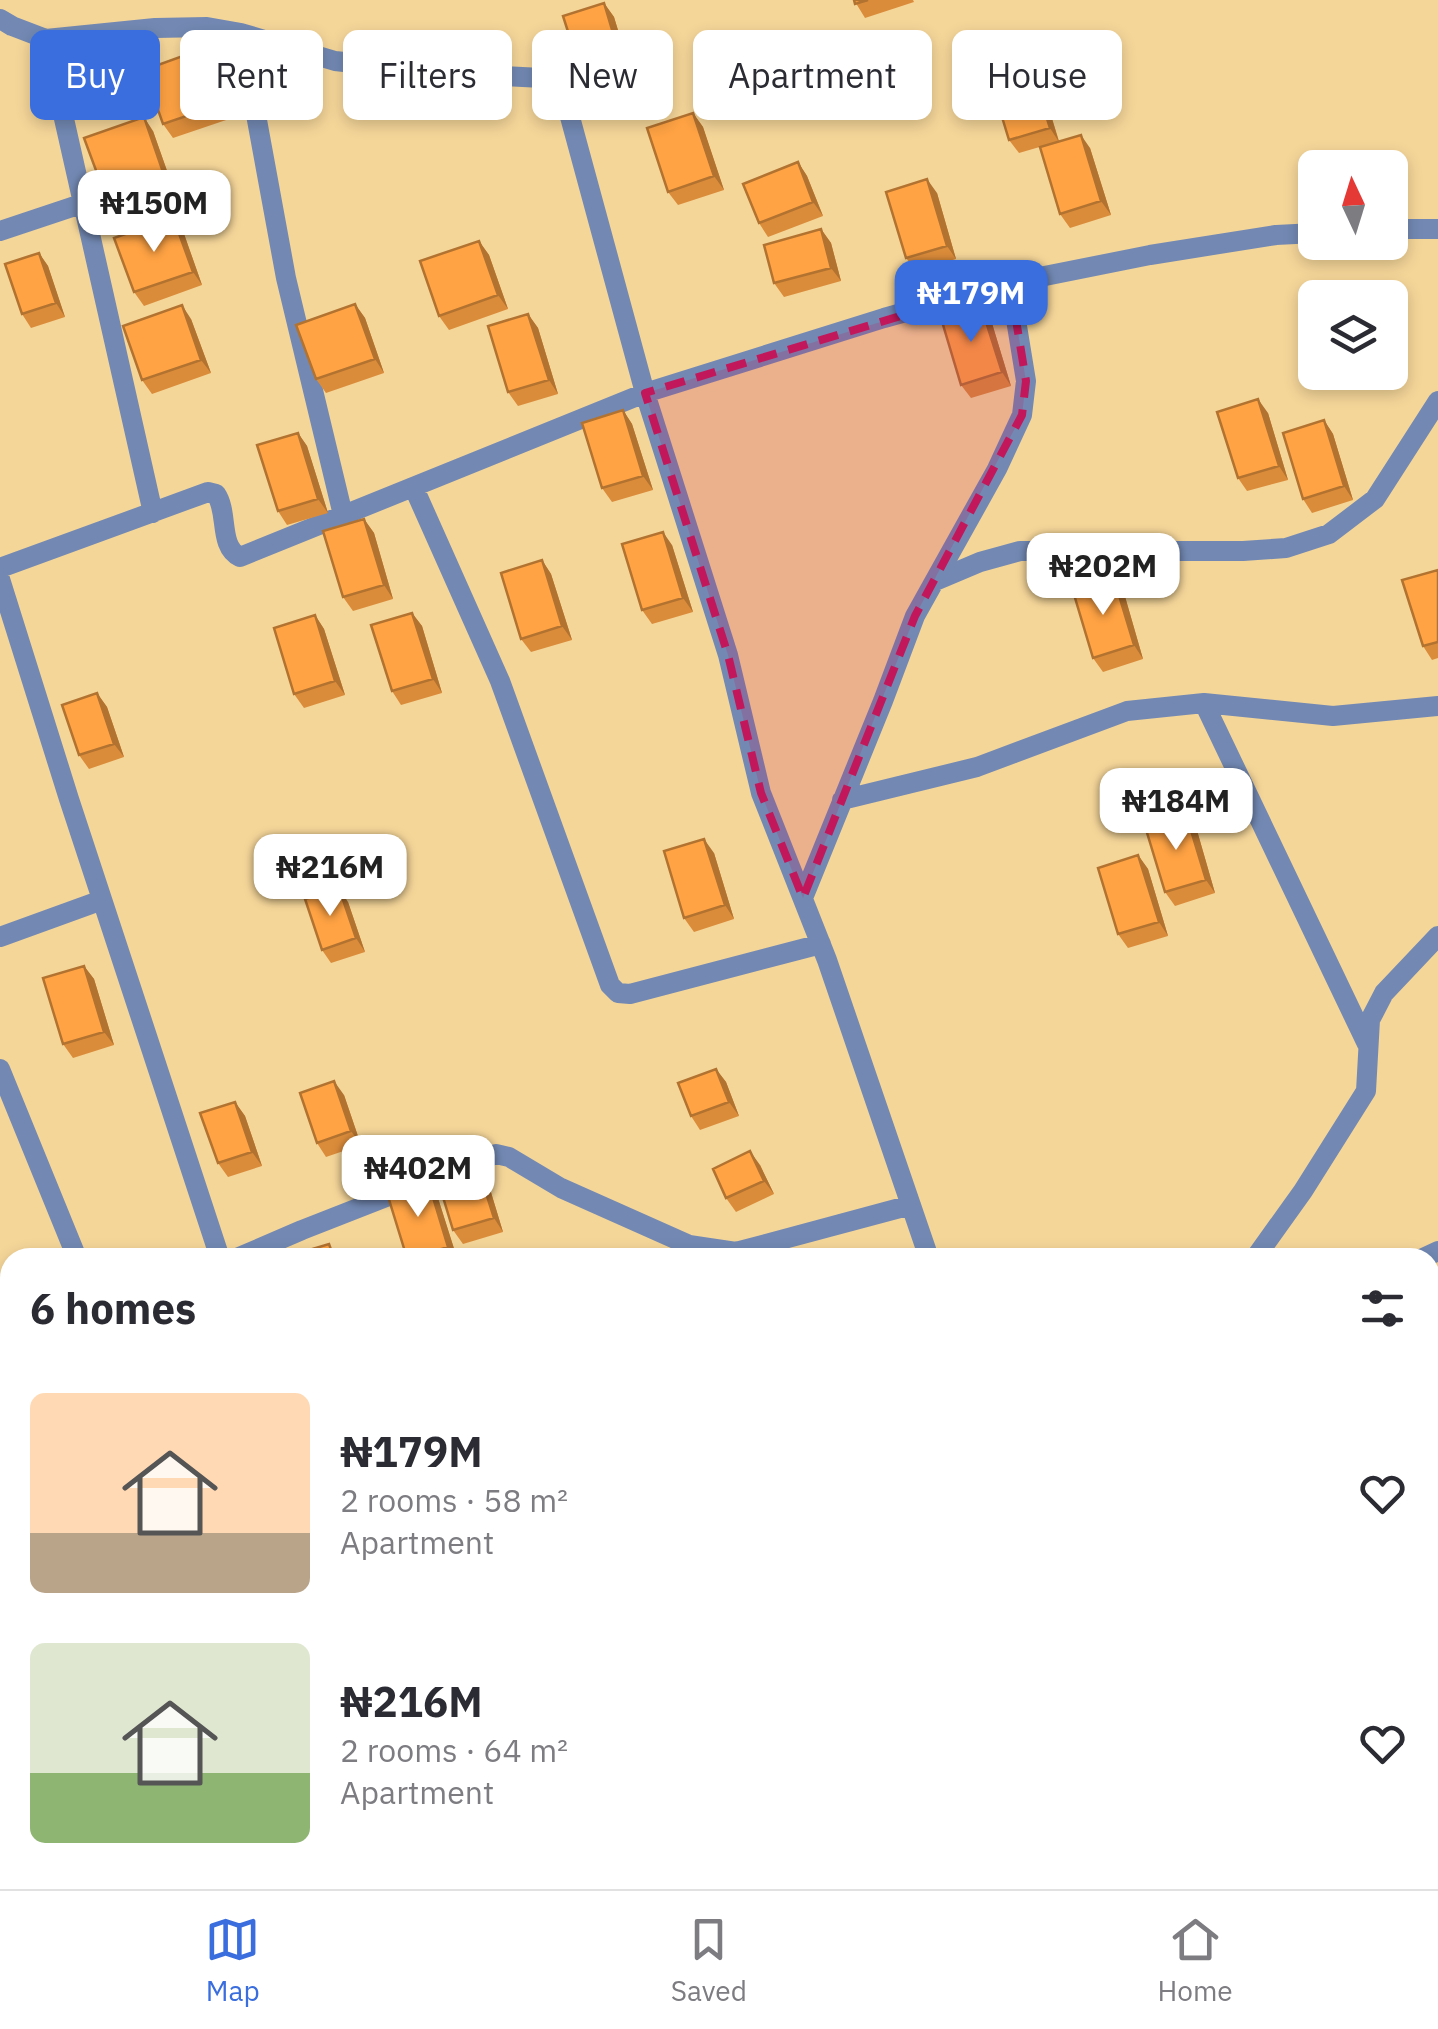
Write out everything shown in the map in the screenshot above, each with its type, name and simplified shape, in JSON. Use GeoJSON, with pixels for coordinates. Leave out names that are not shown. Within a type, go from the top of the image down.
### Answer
{"type":"FeatureCollection","features":[{"type":"Feature","properties":{"kind":"street"},"geometry":{"type":"LineString","coordinates":[[0,19],[30,33]]}},
{"type":"Feature","properties":{"kind":"street"},"geometry":{"type":"LineString","coordinates":[[135,30],[224,30]]}},
{"type":"Feature","properties":{"kind":"street"},"geometry":{"type":"LineString","coordinates":[[323,58],[542,78],[554,86],[570,117],[645,392],[728,654],[760,793],[821,944],[925,1248]]}},
{"type":"Feature","properties":{"kind":"street"},"geometry":{"type":"LineString","coordinates":[[64,120],[153,513]]}},
{"type":"Feature","properties":{"kind":"street"},"geometry":{"type":"LineString","coordinates":[[257,120],[286,278],[343,515]]}},
{"type":"Feature","properties":{"kind":"street"},"geometry":{"type":"LineString","coordinates":[[0,231],[82,204]]}},
{"type":"Feature","properties":{"kind":"street"},"geometry":{"type":"LineString","coordinates":[[1408,229],[1438,229]]}},
{"type":"Feature","properties":{"kind":"street"},"geometry":{"type":"LineString","coordinates":[[0,568],[208,492],[221,501],[228,545],[240,557],[645,392],[884,318],[1010,283],[1150,254],[1298,234]]}},
{"type":"Feature","properties":{"kind":"street"},"geometry":{"type":"LineString","coordinates":[[803,898],[915,616],[998,469],[1022,415],[1026,381],[1010,283]]}},
{"type":"Feature","properties":{"kind":"street"},"geometry":{"type":"LineString","coordinates":[[935,581],[1020,551],[1243,551],[1286,548],[1329,534],[1375,498],[1438,401]]}},
{"type":"Feature","properties":{"kind":"street"},"geometry":{"type":"LineString","coordinates":[[414,488],[500,681],[610,986],[618,994],[630,994],[821,944]]}},
{"type":"Feature","properties":{"kind":"street"},"geometry":{"type":"LineString","coordinates":[[0,579],[217,1248]]}},
{"type":"Feature","properties":{"kind":"street"},"geometry":{"type":"LineString","coordinates":[[842,800],[977,767],[1127,711],[1204,703],[1334,716],[1438,706]]}},
{"type":"Feature","properties":{"kind":"street"},"geometry":{"type":"LineString","coordinates":[[1204,703],[1368,1046]]}},
{"type":"Feature","properties":{"kind":"street"},"geometry":{"type":"LineString","coordinates":[[0,937],[102,900]]}},
{"type":"Feature","properties":{"kind":"street"},"geometry":{"type":"LineString","coordinates":[[1262,1248],[1366,1091],[1370,1020],[1384,993],[1438,936]]}},
{"type":"Feature","properties":{"kind":"street"},"geometry":{"type":"LineString","coordinates":[[0,1069],[73,1248]]}},
{"type":"Feature","properties":{"kind":"street"},"geometry":{"type":"LineString","coordinates":[[260,1248],[496,1154],[510,1157],[561,1188],[689,1246],[705,1248]]}},
{"type":"Feature","properties":{"kind":"street"},"geometry":{"type":"LineString","coordinates":[[751,1248],[911,1205]]}},
{"type":"Feature","properties":{"kind":"highlighted area"},"geometry":{"type":"Polygon","coordinates":[[[1010,283],[1026,381],[1022,415],[915,616],[803,898],[761,793],[728,655],[645,393],[1010,283]]]}},
{"type":"Feature","properties":{"kind":"building"},"geometry":{"type":"Polygon","coordinates":[[[604,3],[612,30],[567,30],[563,16],[604,3]]]}},
{"type":"Feature","properties":{"kind":"building"},"geometry":{"type":"Polygon","coordinates":[[[180,57],[180,118],[163,124],[160,115],[160,64],[180,57]]]}},
{"type":"Feature","properties":{"kind":"building"},"geometry":{"type":"Polygon","coordinates":[[[693,113],[714,176],[668,192],[647,128],[693,113]]]}},
{"type":"Feature","properties":{"kind":"building"},"geometry":{"type":"Polygon","coordinates":[[[145,120],[163,172],[104,192],[84,138],[145,120]]]}},
{"type":"Feature","properties":{"kind":"building"},"geometry":{"type":"Polygon","coordinates":[[[1003,120],[1047,120],[1050,128],[1009,140],[1003,120]]]}},
{"type":"Feature","properties":{"kind":"building"},"geometry":{"type":"Polygon","coordinates":[[[1081,135],[1101,201],[1060,214],[1040,147],[1081,135]]]}},
{"type":"Feature","properties":{"kind":"building"},"geometry":{"type":"Polygon","coordinates":[[[798,162],[813,202],[759,223],[743,184],[798,162]]]}},
{"type":"Feature","properties":{"kind":"building"},"geometry":{"type":"Polygon","coordinates":[[[927,179],[947,246],[906,258],[886,192],[927,179]]]}},
{"type":"Feature","properties":{"kind":"building"},"geometry":{"type":"Polygon","coordinates":[[[173,217],[193,272],[134,292],[114,238],[173,217]]]}},
{"type":"Feature","properties":{"kind":"building"},"geometry":{"type":"Polygon","coordinates":[[[821,229],[831,268],[774,283],[764,245],[821,229]]]}},
{"type":"Feature","properties":{"kind":"building"},"geometry":{"type":"Polygon","coordinates":[[[479,241],[498,295],[439,316],[420,261],[479,241]]]}},
{"type":"Feature","properties":{"kind":"building"},"geometry":{"type":"Polygon","coordinates":[[[39,253],[56,303],[22,314],[5,264],[39,253]]]}},
{"type":"Feature","properties":{"kind":"building"},"geometry":{"type":"Polygon","coordinates":[[[355,304],[375,359],[316,379],[296,325],[355,304]]]}},
{"type":"Feature","properties":{"kind":"building"},"geometry":{"type":"Polygon","coordinates":[[[182,305],[201,360],[142,380],[123,326],[182,305]]]}},
{"type":"Feature","properties":{"kind":"building"},"geometry":{"type":"Polygon","coordinates":[[[981,306],[1002,372],[961,385],[941,318],[981,306]]]}},
{"type":"Feature","properties":{"kind":"building"},"geometry":{"type":"Polygon","coordinates":[[[528,314],[549,380],[508,392],[488,326],[528,314]]]}},
{"type":"Feature","properties":{"kind":"building"},"geometry":{"type":"Polygon","coordinates":[[[1258,399],[1279,466],[1238,478],[1217,412],[1258,399]]]}},
{"type":"Feature","properties":{"kind":"building"},"geometry":{"type":"Polygon","coordinates":[[[623,410],[643,476],[602,488],[582,423],[623,410]]]}},
{"type":"Feature","properties":{"kind":"building"},"geometry":{"type":"Polygon","coordinates":[[[1324,420],[1344,486],[1303,499],[1283,433],[1324,420]]]}},
{"type":"Feature","properties":{"kind":"building"},"geometry":{"type":"Polygon","coordinates":[[[298,433],[318,499],[278,511],[257,445],[298,433]]]}},
{"type":"Feature","properties":{"kind":"building"},"geometry":{"type":"Polygon","coordinates":[[[364,519],[384,585],[343,597],[323,531],[364,519]]]}},
{"type":"Feature","properties":{"kind":"building"},"geometry":{"type":"Polygon","coordinates":[[[663,532],[683,598],[642,610],[622,544],[663,532]]]}},
{"type":"Feature","properties":{"kind":"building"},"geometry":{"type":"Polygon","coordinates":[[[542,560],[562,626],[521,639],[501,573],[542,560]]]}},
{"type":"Feature","properties":{"kind":"building"},"geometry":{"type":"Polygon","coordinates":[[[1438,570],[1438,642],[1423,646],[1402,580],[1438,570]]]}},
{"type":"Feature","properties":{"kind":"building"},"geometry":{"type":"Polygon","coordinates":[[[1114,579],[1134,645],[1093,658],[1073,591],[1114,579]]]}},
{"type":"Feature","properties":{"kind":"building"},"geometry":{"type":"Polygon","coordinates":[[[412,613],[433,679],[392,691],[371,625],[412,613]]]}},
{"type":"Feature","properties":{"kind":"building"},"geometry":{"type":"Polygon","coordinates":[[[315,615],[335,681],[294,694],[274,628],[315,615]]]}},
{"type":"Feature","properties":{"kind":"building"},"geometry":{"type":"Polygon","coordinates":[[[97,693],[114,744],[79,755],[62,705],[97,693]]]}},
{"type":"Feature","properties":{"kind":"building"},"geometry":{"type":"Polygon","coordinates":[[[1186,814],[1206,880],[1165,892],[1145,826],[1186,814]]]}},
{"type":"Feature","properties":{"kind":"building"},"geometry":{"type":"Polygon","coordinates":[[[704,839],[725,905],[684,918],[664,851],[704,839]]]}},
{"type":"Feature","properties":{"kind":"building"},"geometry":{"type":"Polygon","coordinates":[[[1138,855],[1159,922],[1118,934],[1098,868],[1138,855]]]}},
{"type":"Feature","properties":{"kind":"building"},"geometry":{"type":"Polygon","coordinates":[[[339,888],[356,938],[322,950],[305,899],[339,888]]]}},
{"type":"Feature","properties":{"kind":"building"},"geometry":{"type":"Polygon","coordinates":[[[84,966],[104,1032],[63,1044],[43,978],[84,966]]]}},
{"type":"Feature","properties":{"kind":"building"},"geometry":{"type":"Polygon","coordinates":[[[716,1069],[729,1102],[691,1116],[678,1083],[716,1069]]]}},
{"type":"Feature","properties":{"kind":"building"},"geometry":{"type":"Polygon","coordinates":[[[334,1081],[351,1131],[317,1143],[300,1093],[334,1081]]]}},
{"type":"Feature","properties":{"kind":"building"},"geometry":{"type":"Polygon","coordinates":[[[235,1102],[252,1152],[218,1163],[200,1113],[235,1102]]]}},
{"type":"Feature","properties":{"kind":"building"},"geometry":{"type":"Polygon","coordinates":[[[750,1151],[764,1181],[726,1198],[713,1169],[750,1151]]]}},
{"type":"Feature","properties":{"kind":"building"},"geometry":{"type":"Polygon","coordinates":[[[473,1152],[494,1218],[453,1230],[433,1164],[473,1152]]]}},
{"type":"Feature","properties":{"kind":"building"},"geometry":{"type":"Polygon","coordinates":[[[428,1181],[448,1247],[404,1248],[387,1193],[428,1181]]]}}]}
